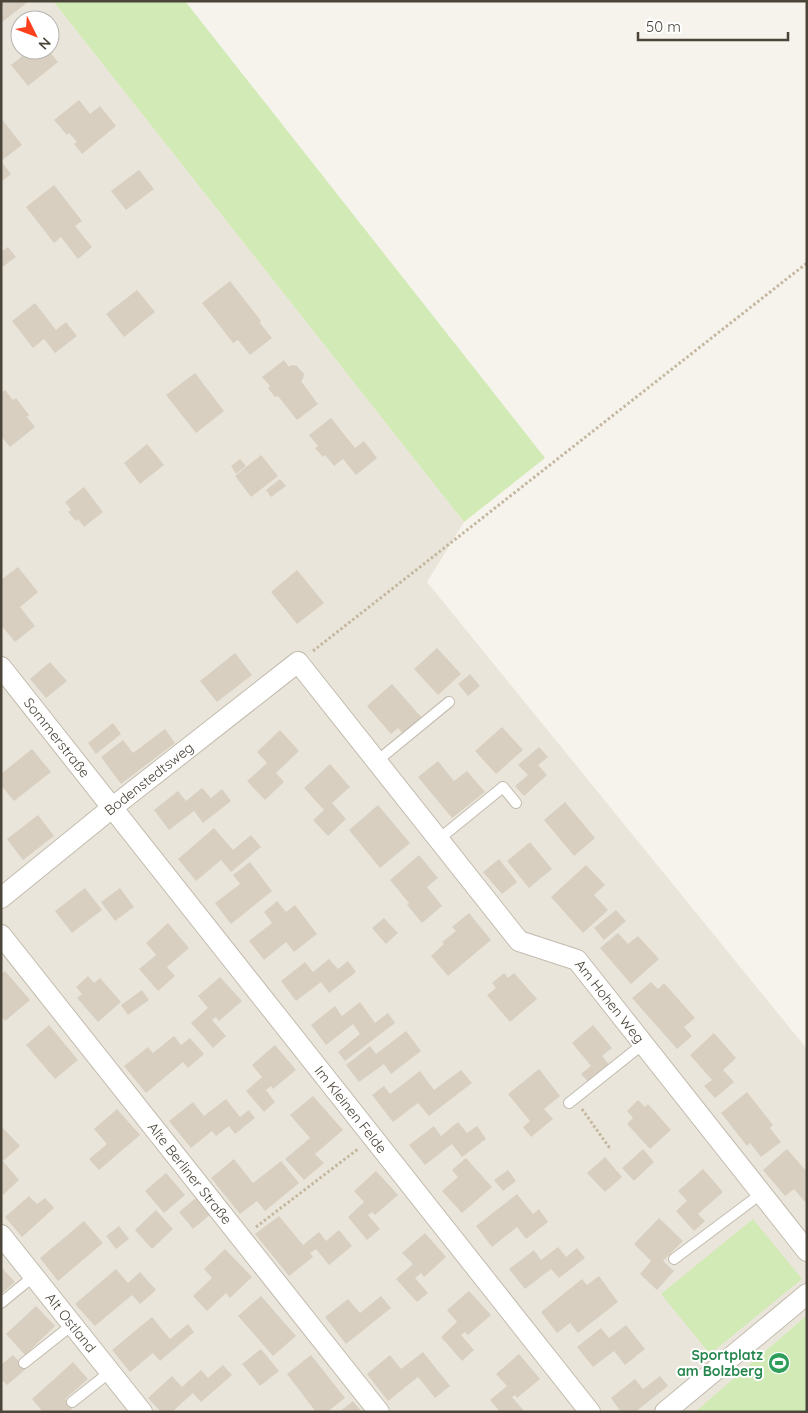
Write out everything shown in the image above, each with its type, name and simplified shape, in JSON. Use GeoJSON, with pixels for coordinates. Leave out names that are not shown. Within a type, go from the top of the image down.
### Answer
{"type":"FeatureCollection","features":[{"type":"Feature","properties":{"kind":"street","name":"Am Hohen Weg"},"geometry":{"type":"LineString","coordinates":[[298,662],[519,942],[576,960],[807,1250]]}},
{"type":"Feature","properties":{"kind":"street","name":"Bodenstedtsweg"},"geometry":{"type":"LineString","coordinates":[[1,898],[113,807],[298,662]]}},
{"type":"Feature","properties":{"kind":"street","name":"Sommerstraße"},"geometry":{"type":"LineString","coordinates":[[1,667],[113,807]]}},
{"type":"Feature","properties":{"kind":"street","name":"Im Kleinen Felde"},"geometry":{"type":"LineString","coordinates":[[113,807],[590,1412]]}},
{"type":"Feature","properties":{"kind":"street","name":"Alte Berliner Straße"},"geometry":{"type":"LineString","coordinates":[[1,935],[379,1412]]}},
{"type":"Feature","properties":{"kind":"street","name":"Alt Ostland"},"geometry":{"type":"LineString","coordinates":[[1,1235],[142,1412]]}},
{"type":"Feature","properties":{"kind":"street"},"geometry":{"type":"LineString","coordinates":[[664,1412],[807,1294]]}},
{"type":"Feature","properties":{"kind":"lane"},"geometry":{"type":"LineString","coordinates":[[377,761],[449,702]]}},
{"type":"Feature","properties":{"kind":"lane"},"geometry":{"type":"LineString","coordinates":[[438,839],[502,787],[516,803]]}},
{"type":"Feature","properties":{"kind":"lane"},"geometry":{"type":"LineString","coordinates":[[572,1100],[643,1044]]}},
{"type":"Feature","properties":{"kind":"lane"},"geometry":{"type":"LineString","coordinates":[[674,1259],[762,1193]]}},
{"type":"Feature","properties":{"kind":"lane"},"geometry":{"type":"LineString","coordinates":[[1,1303],[34,1276]]}},
{"type":"Feature","properties":{"kind":"lane"},"geometry":{"type":"LineString","coordinates":[[24,1363],[72,1325]]}},
{"type":"Feature","properties":{"kind":"lane"},"geometry":{"type":"LineString","coordinates":[[72,1402],[110,1372]]}},
{"type":"Feature","properties":{"kind":"path"},"geometry":{"type":"LineString","coordinates":[[298,662],[807,263]]}},
{"type":"Feature","properties":{"kind":"path"},"geometry":{"type":"LineString","coordinates":[[572,1100],[611,1150]]}},
{"type":"Feature","properties":{"kind":"path"},"geometry":{"type":"LineString","coordinates":[[242,1238],[373,1137]]}},
{"type":"Feature","properties":{"kind":"shaded area"},"geometry":{"type":"Polygon","coordinates":[[[1,1],[53,1],[464,522],[427,582],[807,1049],[807,1315],[695,1412],[1,1412],[1,1]]]}},
{"type":"Feature","properties":{"kind":"green space"},"geometry":{"type":"Polygon","coordinates":[[[53,1],[185,1],[545,458],[464,522],[53,1]]]}},
{"type":"Feature","properties":{"kind":"green space"},"geometry":{"type":"Polygon","coordinates":[[[753,1219],[802,1279],[710,1354],[661,1294],[753,1219]]]}},
{"type":"Feature","properties":{"kind":"green space","name":"Sportplatz am Bolzberg"},"geometry":{"type":"Polygon","coordinates":[[[807,1315],[807,1412],[695,1412],[807,1315]]]}},
{"type":"Feature","properties":{"kind":"building"},"geometry":{"type":"Polygon","coordinates":[[[1,1],[29,1],[18,10],[10,10],[10,16],[1,23],[1,1]]]}},
{"type":"Feature","properties":{"kind":"building"},"geometry":{"type":"Polygon","coordinates":[[[17,60],[56,60],[58,62],[28,86],[11,65],[17,60]]]}},
{"type":"Feature","properties":{"kind":"building"},"geometry":{"type":"Polygon","coordinates":[[[79,100],[90,114],[100,106],[116,126],[82,154],[74,144],[77,142],[69,133],[67,135],[54,120],[79,100]]]}},
{"type":"Feature","properties":{"kind":"building"},"geometry":{"type":"Polygon","coordinates":[[[1,118],[22,145],[1,161],[1,118]]]}},
{"type":"Feature","properties":{"kind":"building"},"geometry":{"type":"Polygon","coordinates":[[[1,161],[11,174],[1,182],[1,161]]]}},
{"type":"Feature","properties":{"kind":"building"},"geometry":{"type":"Polygon","coordinates":[[[139,170],[154,189],[126,210],[111,191],[139,170]]]}},
{"type":"Feature","properties":{"kind":"building"},"geometry":{"type":"Polygon","coordinates":[[[54,185],[82,221],[75,226],[92,247],[78,259],[61,237],[54,243],[26,207],[54,185]]]}},
{"type":"Feature","properties":{"kind":"building"},"geometry":{"type":"Polygon","coordinates":[[[8,247],[16,257],[1,268],[1,252],[8,247]]]}},
{"type":"Feature","properties":{"kind":"building"},"geometry":{"type":"Polygon","coordinates":[[[230,281],[272,338],[250,355],[238,340],[233,343],[202,303],[230,281]]]}},
{"type":"Feature","properties":{"kind":"building"},"geometry":{"type":"Polygon","coordinates":[[[137,290],[155,312],[124,337],[106,314],[137,290]]]}},
{"type":"Feature","properties":{"kind":"building"},"geometry":{"type":"Polygon","coordinates":[[[35,303],[56,330],[66,322],[77,336],[55,353],[44,339],[33,348],[12,321],[35,303]]]}},
{"type":"Feature","properties":{"kind":"building"},"geometry":{"type":"Polygon","coordinates":[[[284,360],[289,367],[292,365],[297,366],[304,374],[301,381],[318,404],[297,420],[278,396],[275,397],[268,388],[270,386],[262,377],[284,360]]]}},
{"type":"Feature","properties":{"kind":"building"},"geometry":{"type":"Polygon","coordinates":[[[195,373],[224,411],[196,433],[166,395],[195,373]]]}},
{"type":"Feature","properties":{"kind":"building"},"geometry":{"type":"Polygon","coordinates":[[[5,390],[13,400],[16,398],[29,415],[27,417],[35,427],[10,447],[1,436],[1,393],[5,390]]]}},
{"type":"Feature","properties":{"kind":"building"},"geometry":{"type":"Polygon","coordinates":[[[331,418],[355,448],[364,441],[377,458],[356,475],[343,459],[334,466],[325,455],[323,457],[315,448],[318,446],[309,435],[331,418]]]}},
{"type":"Feature","properties":{"kind":"building"},"geometry":{"type":"Polygon","coordinates":[[[147,444],[164,465],[140,484],[124,463],[147,444]]]}},
{"type":"Feature","properties":{"kind":"building"},"geometry":{"type":"Polygon","coordinates":[[[261,455],[278,476],[251,497],[235,476],[261,455]]]}},
{"type":"Feature","properties":{"kind":"building"},"geometry":{"type":"Polygon","coordinates":[[[240,459],[246,466],[236,474],[231,466],[240,459]]]}},
{"type":"Feature","properties":{"kind":"building"},"geometry":{"type":"Polygon","coordinates":[[[280,479],[286,486],[271,497],[266,490],[280,479]]]}},
{"type":"Feature","properties":{"kind":"building"},"geometry":{"type":"Polygon","coordinates":[[[84,487],[103,512],[84,527],[78,519],[76,521],[68,512],[71,510],[65,502],[84,487]]]}},
{"type":"Feature","properties":{"kind":"building"},"geometry":{"type":"Polygon","coordinates":[[[18,567],[38,592],[20,607],[35,626],[15,642],[1,625],[1,580],[18,567]]]}},
{"type":"Feature","properties":{"kind":"building"},"geometry":{"type":"Polygon","coordinates":[[[297,570],[324,603],[297,624],[271,592],[297,570]]]}},
{"type":"Feature","properties":{"kind":"building"},"geometry":{"type":"Polygon","coordinates":[[[437,648],[461,674],[438,695],[414,669],[437,648]]]}},
{"type":"Feature","properties":{"kind":"building"},"geometry":{"type":"Polygon","coordinates":[[[235,653],[252,675],[217,702],[200,681],[235,653]]]}},
{"type":"Feature","properties":{"kind":"building"},"geometry":{"type":"Polygon","coordinates":[[[50,662],[67,681],[46,698],[30,679],[50,662]]]}},
{"type":"Feature","properties":{"kind":"building"},"geometry":{"type":"Polygon","coordinates":[[[470,674],[480,686],[468,696],[458,684],[470,674]]]}},
{"type":"Feature","properties":{"kind":"building"},"geometry":{"type":"Polygon","coordinates":[[[392,684],[422,718],[403,734],[398,728],[391,734],[367,706],[392,684]]]}},
{"type":"Feature","properties":{"kind":"building"},"geometry":{"type":"Polygon","coordinates":[[[113,723],[121,734],[96,754],[88,743],[113,723]]]}},
{"type":"Feature","properties":{"kind":"building"},"geometry":{"type":"Polygon","coordinates":[[[502,727],[523,750],[496,774],[475,751],[502,727]]]}},
{"type":"Feature","properties":{"kind":"building"},"geometry":{"type":"Polygon","coordinates":[[[165,729],[175,743],[121,784],[101,757],[123,740],[133,753],[165,729]]]}},
{"type":"Feature","properties":{"kind":"building"},"geometry":{"type":"Polygon","coordinates":[[[280,730],[299,751],[276,773],[284,782],[265,800],[247,781],[267,763],[257,752],[280,730]]]}},
{"type":"Feature","properties":{"kind":"building"},"geometry":{"type":"Polygon","coordinates":[[[539,747],[548,757],[538,765],[547,775],[524,796],[515,786],[528,775],[518,765],[539,747]]]}},
{"type":"Feature","properties":{"kind":"building"},"geometry":{"type":"Polygon","coordinates":[[[32,749],[51,772],[14,801],[1,785],[1,774],[32,749]]]}},
{"type":"Feature","properties":{"kind":"building"},"geometry":{"type":"Polygon","coordinates":[[[438,761],[454,781],[467,771],[485,792],[452,818],[418,777],[438,761]]]}},
{"type":"Feature","properties":{"kind":"building"},"geometry":{"type":"Polygon","coordinates":[[[330,764],[350,787],[332,803],[346,819],[328,836],[313,820],[324,810],[304,788],[330,764]]]}},
{"type":"Feature","properties":{"kind":"building"},"geometry":{"type":"Polygon","coordinates":[[[202,788],[211,798],[222,789],[231,801],[203,823],[194,811],[169,830],[154,810],[178,791],[186,801],[202,788]]]}},
{"type":"Feature","properties":{"kind":"building"},"geometry":{"type":"Polygon","coordinates":[[[565,802],[595,838],[574,856],[544,820],[565,802]]]}},
{"type":"Feature","properties":{"kind":"building"},"geometry":{"type":"Polygon","coordinates":[[[378,805],[410,843],[380,868],[349,830],[378,805]]]}},
{"type":"Feature","properties":{"kind":"building"},"geometry":{"type":"Polygon","coordinates":[[[38,815],[54,836],[23,860],[7,839],[38,815]]]}},
{"type":"Feature","properties":{"kind":"building"},"geometry":{"type":"Polygon","coordinates":[[[214,828],[233,850],[251,835],[261,847],[231,872],[221,860],[196,881],[178,859],[214,828]]]}},
{"type":"Feature","properties":{"kind":"building"},"geometry":{"type":"Polygon","coordinates":[[[530,842],[552,869],[529,888],[507,861],[530,842]]]}},
{"type":"Feature","properties":{"kind":"building"},"geometry":{"type":"Polygon","coordinates":[[[419,855],[438,878],[427,887],[442,906],[422,923],[407,905],[409,903],[390,880],[419,855]]]}},
{"type":"Feature","properties":{"kind":"building"},"geometry":{"type":"Polygon","coordinates":[[[499,859],[517,882],[502,894],[483,872],[499,859]]]}},
{"type":"Feature","properties":{"kind":"building"},"geometry":{"type":"Polygon","coordinates":[[[250,862],[272,891],[231,924],[215,903],[240,884],[233,875],[250,862]]]}},
{"type":"Feature","properties":{"kind":"building"},"geometry":{"type":"Polygon","coordinates":[[[586,865],[605,885],[594,895],[608,910],[583,933],[551,897],[586,865]]]}},
{"type":"Feature","properties":{"kind":"building"},"geometry":{"type":"Polygon","coordinates":[[[85,888],[102,910],[72,933],[55,911],[85,888]]]}},
{"type":"Feature","properties":{"kind":"building"},"geometry":{"type":"Polygon","coordinates":[[[120,888],[134,907],[115,921],[101,902],[120,888]]]}},
{"type":"Feature","properties":{"kind":"building"},"geometry":{"type":"Polygon","coordinates":[[[277,901],[286,912],[295,905],[317,934],[294,952],[286,942],[264,960],[249,941],[272,923],[264,912],[277,901]]]}},
{"type":"Feature","properties":{"kind":"building"},"geometry":{"type":"Polygon","coordinates":[[[616,910],[626,921],[604,940],[594,928],[616,910]]]}},
{"type":"Feature","properties":{"kind":"building"},"geometry":{"type":"Polygon","coordinates":[[[469,913],[491,940],[448,976],[431,956],[444,944],[442,942],[456,931],[452,927],[469,913]]]}},
{"type":"Feature","properties":{"kind":"building"},"geometry":{"type":"Polygon","coordinates":[[[384,918],[398,933],[386,944],[372,928],[384,918]]]}},
{"type":"Feature","properties":{"kind":"building"},"geometry":{"type":"Polygon","coordinates":[[[168,923],[189,948],[167,967],[175,976],[158,991],[139,969],[156,955],[146,943],[168,923]]]}},
{"type":"Feature","properties":{"kind":"building"},"geometry":{"type":"Polygon","coordinates":[[[618,933],[628,944],[638,936],[659,959],[631,984],[600,948],[618,933]]]}},
{"type":"Feature","properties":{"kind":"building"},"geometry":{"type":"Polygon","coordinates":[[[329,959],[338,969],[348,961],[356,972],[329,993],[321,982],[296,1001],[281,981],[305,962],[313,972],[329,959]]]}},
{"type":"Feature","properties":{"kind":"building"},"geometry":{"type":"Polygon","coordinates":[[[5,971],[30,1000],[5,1021],[1,1018],[1,974],[5,971]]]}},
{"type":"Feature","properties":{"kind":"building"},"geometry":{"type":"Polygon","coordinates":[[[504,973],[508,978],[514,973],[537,999],[510,1022],[487,995],[496,988],[492,983],[504,973]]]}},
{"type":"Feature","properties":{"kind":"building"},"geometry":{"type":"Polygon","coordinates":[[[88,976],[94,983],[100,978],[121,1002],[98,1022],[77,998],[82,994],[76,987],[88,976]]]}},
{"type":"Feature","properties":{"kind":"building"},"geometry":{"type":"Polygon","coordinates":[[[220,977],[242,1001],[219,1021],[216,1017],[212,1020],[226,1036],[213,1048],[191,1023],[208,1008],[198,996],[220,977]]]}},
{"type":"Feature","properties":{"kind":"building"},"geometry":{"type":"Polygon","coordinates":[[[651,982],[658,989],[664,983],[695,1018],[684,1027],[692,1036],[677,1049],[632,998],[651,982]]]}},
{"type":"Feature","properties":{"kind":"building"},"geometry":{"type":"Polygon","coordinates":[[[142,990],[149,1000],[128,1015],[121,1005],[142,990]]]}},
{"type":"Feature","properties":{"kind":"building"},"geometry":{"type":"Polygon","coordinates":[[[360,1002],[375,1023],[388,1013],[395,1023],[345,1061],[338,1052],[360,1034],[353,1024],[326,1045],[311,1025],[335,1006],[342,1016],[360,1002]]]}},
{"type":"Feature","properties":{"kind":"building"},"geometry":{"type":"Polygon","coordinates":[[[49,1025],[78,1060],[55,1079],[26,1045],[49,1025]]]}},
{"type":"Feature","properties":{"kind":"building"},"geometry":{"type":"Polygon","coordinates":[[[593,1025],[612,1048],[602,1056],[610,1066],[589,1083],[581,1074],[591,1066],[572,1043],[593,1025]]]}},
{"type":"Feature","properties":{"kind":"building"},"geometry":{"type":"Polygon","coordinates":[[[406,1031],[421,1051],[391,1074],[384,1064],[359,1082],[346,1065],[370,1046],[376,1054],[406,1031]]]}},
{"type":"Feature","properties":{"kind":"building"},"geometry":{"type":"Polygon","coordinates":[[[714,1033],[736,1058],[723,1070],[734,1082],[715,1098],[704,1086],[712,1080],[690,1055],[714,1033]]]}},
{"type":"Feature","properties":{"kind":"building"},"geometry":{"type":"Polygon","coordinates":[[[174,1036],[181,1045],[190,1038],[204,1054],[188,1068],[183,1062],[146,1093],[124,1066],[148,1047],[153,1053],[174,1036]]]}},
{"type":"Feature","properties":{"kind":"building"},"geometry":{"type":"Polygon","coordinates":[[[275,1045],[296,1070],[273,1089],[271,1086],[266,1090],[275,1102],[264,1112],[246,1091],[262,1077],[252,1065],[275,1045]]]}},
{"type":"Feature","properties":{"kind":"building"},"geometry":{"type":"Polygon","coordinates":[[[539,1069],[560,1096],[544,1109],[553,1119],[531,1137],[523,1127],[530,1121],[508,1094],[539,1069]]]}},
{"type":"Feature","properties":{"kind":"building"},"geometry":{"type":"Polygon","coordinates":[[[461,1070],[472,1083],[429,1116],[418,1103],[393,1122],[372,1095],[384,1086],[390,1094],[420,1071],[434,1090],[461,1070]]]}},
{"type":"Feature","properties":{"kind":"building"},"geometry":{"type":"Polygon","coordinates":[[[747,1092],[773,1125],[770,1128],[781,1142],[761,1157],[750,1143],[747,1146],[721,1113],[747,1092]]]}},
{"type":"Feature","properties":{"kind":"building"},"geometry":{"type":"Polygon","coordinates":[[[313,1096],[343,1130],[315,1154],[324,1163],[304,1180],[285,1159],[310,1138],[290,1115],[313,1096]]]}},
{"type":"Feature","properties":{"kind":"building"},"geometry":{"type":"Polygon","coordinates":[[[226,1099],[240,1117],[249,1110],[255,1118],[235,1134],[229,1126],[216,1136],[212,1131],[191,1148],[169,1121],[193,1102],[204,1116],[226,1099]]]}},
{"type":"Feature","properties":{"kind":"building"},"geometry":{"type":"Polygon","coordinates":[[[638,1100],[645,1107],[648,1104],[671,1130],[650,1149],[627,1124],[633,1118],[627,1111],[638,1100]]]}},
{"type":"Feature","properties":{"kind":"building"},"geometry":{"type":"Polygon","coordinates":[[[117,1109],[140,1135],[99,1170],[89,1159],[107,1144],[94,1129],[117,1109]]]}},
{"type":"Feature","properties":{"kind":"building"},"geometry":{"type":"Polygon","coordinates":[[[458,1122],[467,1133],[477,1126],[486,1139],[462,1157],[452,1144],[425,1165],[409,1145],[434,1126],[441,1136],[458,1122]]]}},
{"type":"Feature","properties":{"kind":"building"},"geometry":{"type":"Polygon","coordinates":[[[1,1126],[20,1146],[3,1161],[19,1180],[3,1195],[1,1193],[1,1126]]]}},
{"type":"Feature","properties":{"kind":"building"},"geometry":{"type":"Polygon","coordinates":[[[643,1149],[654,1162],[634,1181],[622,1168],[643,1149]]]}},
{"type":"Feature","properties":{"kind":"building"},"geometry":{"type":"Polygon","coordinates":[[[787,1149],[807,1172],[807,1200],[805,1202],[794,1189],[785,1196],[763,1170],[787,1149]]]}},
{"type":"Feature","properties":{"kind":"building"},"geometry":{"type":"Polygon","coordinates":[[[605,1157],[622,1177],[605,1192],[587,1173],[605,1157]]]}},
{"type":"Feature","properties":{"kind":"building"},"geometry":{"type":"Polygon","coordinates":[[[466,1158],[492,1187],[462,1213],[442,1191],[458,1177],[452,1170],[466,1158]]]}},
{"type":"Feature","properties":{"kind":"building"},"geometry":{"type":"Polygon","coordinates":[[[234,1159],[253,1183],[281,1161],[299,1183],[265,1211],[257,1201],[240,1214],[211,1178],[234,1159]]]}},
{"type":"Feature","properties":{"kind":"building"},"geometry":{"type":"Polygon","coordinates":[[[703,1169],[723,1192],[698,1214],[705,1221],[694,1231],[676,1211],[687,1201],[678,1191],[703,1169]]]}},
{"type":"Feature","properties":{"kind":"building"},"geometry":{"type":"Polygon","coordinates":[[[508,1170],[516,1181],[503,1191],[494,1180],[508,1170]]]}},
{"type":"Feature","properties":{"kind":"building"},"geometry":{"type":"Polygon","coordinates":[[[376,1171],[398,1195],[375,1215],[372,1212],[368,1215],[380,1229],[367,1240],[348,1217],[364,1202],[354,1191],[376,1171]]]}},
{"type":"Feature","properties":{"kind":"building"},"geometry":{"type":"Polygon","coordinates":[[[166,1173],[185,1195],[164,1213],[145,1191],[166,1173]]]}},
{"type":"Feature","properties":{"kind":"building"},"geometry":{"type":"Polygon","coordinates":[[[517,1194],[533,1214],[539,1209],[548,1222],[526,1239],[517,1227],[492,1247],[476,1226],[517,1194]]]}},
{"type":"Feature","properties":{"kind":"building"},"geometry":{"type":"Polygon","coordinates":[[[29,1196],[37,1204],[45,1198],[54,1208],[22,1237],[5,1217],[29,1196]]]}},
{"type":"Feature","properties":{"kind":"building"},"geometry":{"type":"Polygon","coordinates":[[[197,1197],[211,1214],[193,1229],[179,1212],[197,1197]]]}},
{"type":"Feature","properties":{"kind":"building"},"geometry":{"type":"Polygon","coordinates":[[[156,1210],[173,1229],[152,1249],[135,1230],[156,1210]]]}},
{"type":"Feature","properties":{"kind":"building"},"geometry":{"type":"Polygon","coordinates":[[[279,1216],[303,1245],[319,1232],[326,1241],[339,1230],[352,1246],[329,1265],[316,1249],[310,1253],[313,1257],[289,1276],[255,1234],[279,1216]]]}},
{"type":"Feature","properties":{"kind":"building"},"geometry":{"type":"Polygon","coordinates":[[[659,1218],[683,1241],[663,1261],[674,1271],[657,1290],[640,1274],[651,1261],[634,1244],[659,1218]]]}},
{"type":"Feature","properties":{"kind":"building"},"geometry":{"type":"Polygon","coordinates":[[[84,1221],[103,1243],[58,1281],[40,1258],[84,1221]]]}},
{"type":"Feature","properties":{"kind":"building"},"geometry":{"type":"Polygon","coordinates":[[[119,1226],[129,1239],[116,1249],[106,1236],[119,1226]]]}},
{"type":"Feature","properties":{"kind":"building"},"geometry":{"type":"Polygon","coordinates":[[[425,1233],[446,1257],[424,1277],[421,1273],[415,1278],[428,1293],[417,1302],[396,1279],[413,1264],[402,1253],[425,1233]]]}},
{"type":"Feature","properties":{"kind":"building"},"geometry":{"type":"Polygon","coordinates":[[[558,1247],[566,1257],[577,1248],[585,1258],[559,1278],[551,1269],[525,1289],[509,1269],[534,1250],[541,1260],[558,1247]]]}},
{"type":"Feature","properties":{"kind":"building"},"geometry":{"type":"Polygon","coordinates":[[[225,1249],[252,1277],[230,1298],[226,1293],[207,1311],[193,1296],[212,1278],[204,1269],[225,1249]]]}},
{"type":"Feature","properties":{"kind":"building"},"geometry":{"type":"Polygon","coordinates":[[[1,1267],[15,1282],[1,1294],[1,1267]]]}},
{"type":"Feature","properties":{"kind":"building"},"geometry":{"type":"Polygon","coordinates":[[[116,1269],[128,1283],[140,1272],[156,1290],[140,1304],[132,1295],[95,1326],[75,1304],[116,1269]]]}},
{"type":"Feature","properties":{"kind":"building"},"geometry":{"type":"Polygon","coordinates":[[[599,1276],[618,1302],[578,1333],[570,1323],[557,1333],[541,1312],[582,1279],[587,1285],[599,1276]]]}},
{"type":"Feature","properties":{"kind":"building"},"geometry":{"type":"Polygon","coordinates":[[[469,1291],[491,1315],[468,1335],[465,1332],[461,1335],[474,1350],[462,1361],[441,1337],[457,1322],[447,1310],[469,1291]]]}},
{"type":"Feature","properties":{"kind":"building"},"geometry":{"type":"Polygon","coordinates":[[[261,1296],[296,1336],[273,1356],[238,1316],[261,1296]]]}},
{"type":"Feature","properties":{"kind":"building"},"geometry":{"type":"Polygon","coordinates":[[[381,1296],[391,1308],[346,1344],[325,1317],[348,1299],[360,1313],[381,1296]]]}},
{"type":"Feature","properties":{"kind":"building"},"geometry":{"type":"Polygon","coordinates":[[[36,1306],[55,1326],[25,1355],[6,1334],[36,1306]]]}},
{"type":"Feature","properties":{"kind":"building"},"geometry":{"type":"Polygon","coordinates":[[[152,1317],[170,1339],[188,1324],[194,1332],[160,1361],[153,1353],[130,1372],[112,1350],[152,1317]]]}},
{"type":"Feature","properties":{"kind":"building"},"geometry":{"type":"Polygon","coordinates":[[[626,1325],[645,1349],[625,1365],[614,1351],[593,1367],[577,1347],[601,1328],[609,1338],[626,1325]]]}},
{"type":"Feature","properties":{"kind":"building"},"geometry":{"type":"Polygon","coordinates":[[[261,1349],[279,1371],[260,1386],[242,1364],[261,1349]]]}},
{"type":"Feature","properties":{"kind":"building"},"geometry":{"type":"Polygon","coordinates":[[[423,1352],[450,1386],[435,1398],[418,1377],[388,1401],[367,1374],[390,1355],[401,1369],[423,1352]]]}},
{"type":"Feature","properties":{"kind":"building"},"geometry":{"type":"Polygon","coordinates":[[[519,1354],[540,1379],[517,1398],[515,1395],[512,1397],[525,1412],[500,1412],[490,1400],[507,1386],[496,1374],[519,1354]]]}},
{"type":"Feature","properties":{"kind":"building"},"geometry":{"type":"Polygon","coordinates":[[[13,1355],[26,1369],[7,1385],[1,1379],[1,1365],[13,1355]]]}},
{"type":"Feature","properties":{"kind":"building"},"geometry":{"type":"Polygon","coordinates":[[[311,1355],[345,1398],[327,1412],[316,1412],[287,1374],[311,1355]]]}},
{"type":"Feature","properties":{"kind":"building"},"geometry":{"type":"Polygon","coordinates":[[[73,1362],[88,1379],[65,1399],[73,1408],[69,1412],[43,1412],[32,1399],[73,1362]]]}},
{"type":"Feature","properties":{"kind":"building"},"geometry":{"type":"Polygon","coordinates":[[[223,1365],[232,1375],[201,1402],[193,1393],[172,1412],[161,1412],[148,1398],[172,1376],[182,1387],[201,1370],[208,1378],[223,1365]]]}},
{"type":"Feature","properties":{"kind":"building"},"geometry":{"type":"Polygon","coordinates":[[[660,1376],[668,1386],[635,1412],[621,1412],[611,1398],[635,1379],[643,1389],[660,1376]]]}},
{"type":"Feature","properties":{"kind":"building"},"geometry":{"type":"Polygon","coordinates":[[[353,1401],[362,1412],[339,1412],[353,1401]]]}},
{"type":"Feature","properties":{"kind":"place","name":"Sportplatz am Bolzberg"},"geometry":{"type":"Point","coordinates":[779,1363]}}]}
